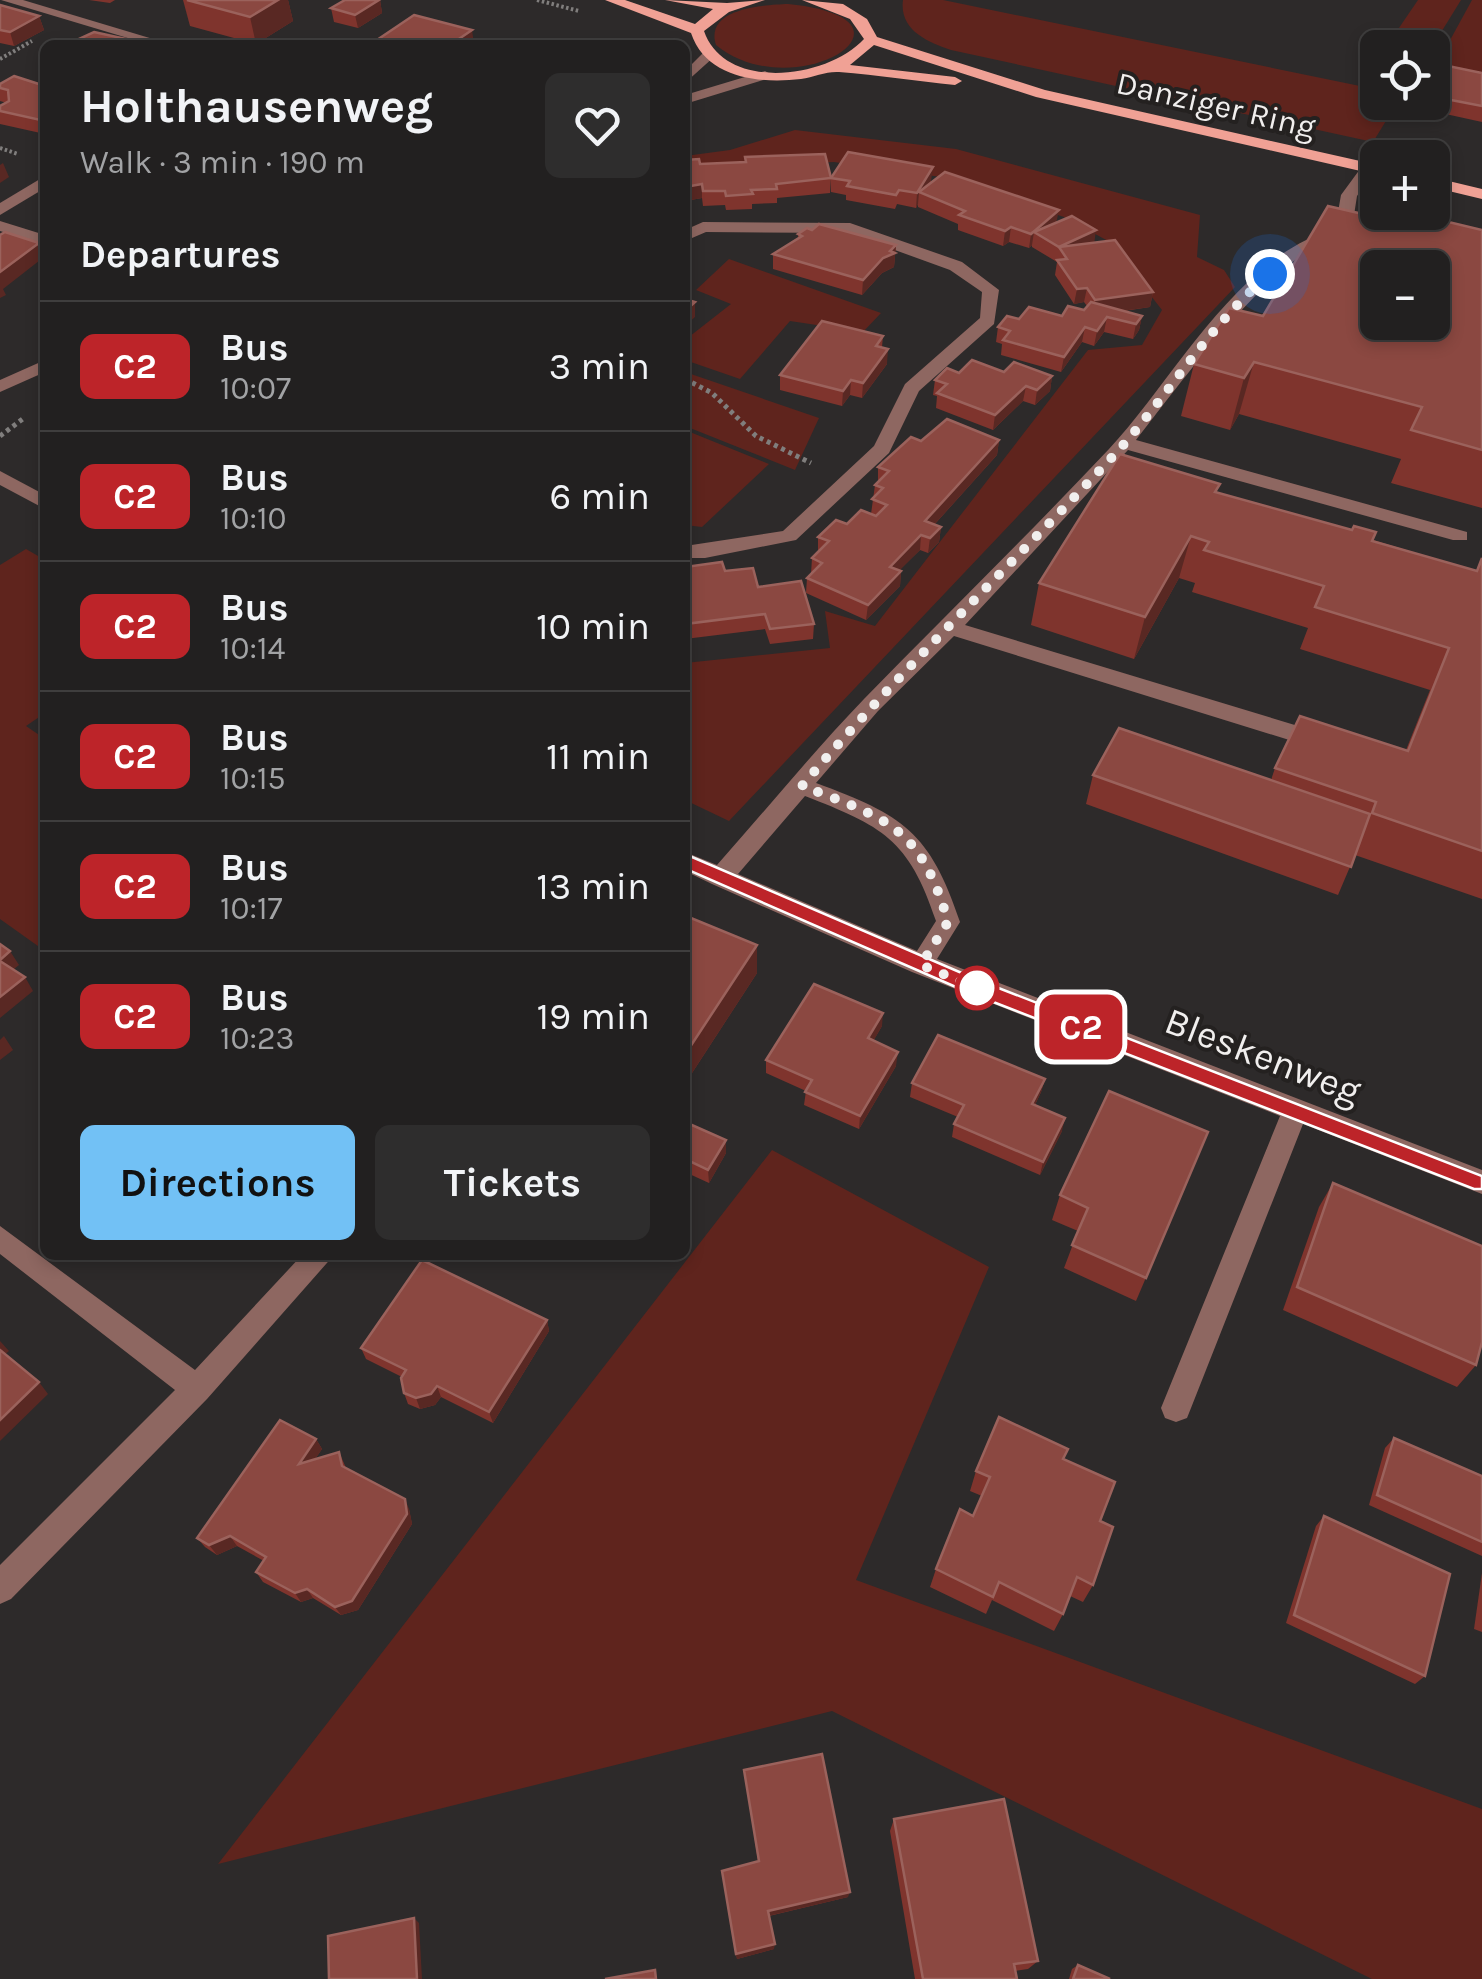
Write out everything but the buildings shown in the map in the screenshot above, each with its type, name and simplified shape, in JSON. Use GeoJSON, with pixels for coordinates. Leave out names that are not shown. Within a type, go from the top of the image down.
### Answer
{"type":"FeatureCollection","features":[{"type":"Feature","properties":{"kind":"main road"},"geometry":{"type":"LineString","coordinates":[[612,0],[697,30]]}},
{"type":"Feature","properties":{"kind":"main road"},"geometry":{"type":"LineString","coordinates":[[672,0],[726,7]]}},
{"type":"Feature","properties":{"kind":"main road"},"geometry":{"type":"LineString","coordinates":[[708,56],[697,43],[697,30],[708,17],[726,7],[758,0]]}},
{"type":"Feature","properties":{"kind":"main road"},"geometry":{"type":"LineString","coordinates":[[808,0],[854,14],[868,26],[872,40],[864,54],[840,68]]}},
{"type":"Feature","properties":{"kind":"main road"},"geometry":{"type":"LineString","coordinates":[[854,14],[864,0]]}},
{"type":"Feature","properties":{"kind":"main road","name":"Danziger Ring"},"geometry":{"type":"LineString","coordinates":[[872,40],[1041,94],[1360,166]]}},
{"type":"Feature","properties":{"kind":"main road","name":"Danziger Ring"},"geometry":{"type":"LineString","coordinates":[[708,56],[729,67],[765,75],[805,75],[840,68],[1041,94]]}},
{"type":"Feature","properties":{"kind":"main road"},"geometry":{"type":"LineString","coordinates":[[1450,186],[1482,194]]}},
{"type":"Feature","properties":{"kind":"street"},"geometry":{"type":"LineString","coordinates":[[8,0],[148,40]]}},
{"type":"Feature","properties":{"kind":"street"},"geometry":{"type":"LineString","coordinates":[[690,74],[708,56]]}},
{"type":"Feature","properties":{"kind":"street"},"geometry":{"type":"LineString","coordinates":[[690,98],[765,75]]}},
{"type":"Feature","properties":{"kind":"street"},"geometry":{"type":"LineString","coordinates":[[0,210],[40,184]]}},
{"type":"Feature","properties":{"kind":"street"},"geometry":{"type":"LineString","coordinates":[[1344,230],[1348,194],[1360,185]]}},
{"type":"Feature","properties":{"kind":"street"},"geometry":{"type":"LineString","coordinates":[[0,226],[40,238]]}},
{"type":"Feature","properties":{"kind":"street"},"geometry":{"type":"LineString","coordinates":[[690,233],[704,226],[850,228],[956,266],[991,290],[988,320],[911,388],[882,449],[789,536],[690,552]]}},
{"type":"Feature","properties":{"kind":"street"},"geometry":{"type":"LineString","coordinates":[[720,878],[870,706],[950,628],[1124,444],[1240,299],[1300,249],[1344,230],[1378,239]]}},
{"type":"Feature","properties":{"kind":"street"},"geometry":{"type":"LineString","coordinates":[[0,387],[40,367]]}},
{"type":"Feature","properties":{"kind":"street"},"geometry":{"type":"LineString","coordinates":[[0,398],[40,383]]}},
{"type":"Feature","properties":{"kind":"street"},"geometry":{"type":"LineString","coordinates":[[1124,444],[1460,536]]}},
{"type":"Feature","properties":{"kind":"street"},"geometry":{"type":"LineString","coordinates":[[0,477],[40,500]]}},
{"type":"Feature","properties":{"kind":"street"},"geometry":{"type":"LineString","coordinates":[[950,628],[1342,748]]}},
{"type":"Feature","properties":{"kind":"street"},"geometry":{"type":"LineString","coordinates":[[802,786],[872,813],[910,840],[936,878],[948,922],[921,965]]}},
{"type":"Feature","properties":{"kind":"street","name":"Bleskenweg"},"geometry":{"type":"LineString","coordinates":[[690,863],[921,965],[1482,1182]]}},
{"type":"Feature","properties":{"kind":"street"},"geometry":{"type":"LineString","coordinates":[[1176,1408],[1296,1109]]}},
{"type":"Feature","properties":{"kind":"street"},"geometry":{"type":"LineString","coordinates":[[0,1238],[196,1389]]}},
{"type":"Feature","properties":{"kind":"street"},"geometry":{"type":"LineString","coordinates":[[0,1588],[196,1389],[315,1260]]}},
{"type":"Feature","properties":{"kind":"path"},"geometry":{"type":"LineString","coordinates":[[690,381],[712,388],[737,421],[769,446],[848,480]]}},
{"type":"Feature","properties":{"kind":"shaded area"},"geometry":{"type":"Polygon","coordinates":[[[903,0],[943,0],[1360,86],[1360,120],[1387,120],[1374,140],[1364,140],[951,50],[916,33],[903,10],[903,0]]]}},
{"type":"Feature","properties":{"kind":"shaded area"},"geometry":{"type":"Polygon","coordinates":[[[1418,0],[1461,0],[1442,30],[1398,30],[1418,0]]]}},
{"type":"Feature","properties":{"kind":"shaded area"},"geometry":{"type":"Polygon","coordinates":[[[1472,0],[1482,0],[1482,73],[1450,67],[1450,40],[1472,0]]]}},
{"type":"Feature","properties":{"kind":"shaded area"},"geometry":{"type":"Polygon","coordinates":[[[788,4],[831,13],[851,26],[852,40],[838,54],[813,64],[781,68],[748,62],[716,45],[715,33],[727,16],[752,8],[788,4]]]}},
{"type":"Feature","properties":{"kind":"shaded area"},"geometry":{"type":"Polygon","coordinates":[[[795,130],[956,149],[1200,215],[1197,257],[1224,270],[1235,287],[729,821],[690,802],[690,662],[830,648],[825,611],[875,626],[1088,350],[1142,345],[1162,310],[1108,241],[1064,217],[941,177],[834,162],[690,168],[690,155],[730,150],[795,130]]]}},
{"type":"Feature","properties":{"kind":"shaded area"},"geometry":{"type":"Polygon","coordinates":[[[729,259],[881,313],[863,332],[790,321],[740,379],[690,362],[690,336],[731,304],[696,290],[729,259]]]}},
{"type":"Feature","properties":{"kind":"shaded area"},"geometry":{"type":"Polygon","coordinates":[[[690,374],[819,418],[795,470],[690,428],[690,374]]]}},
{"type":"Feature","properties":{"kind":"shaded area"},"geometry":{"type":"Polygon","coordinates":[[[690,432],[769,464],[702,527],[690,526],[690,432]]]}},
{"type":"Feature","properties":{"kind":"shaded area"},"geometry":{"type":"Polygon","coordinates":[[[26,549],[40,557],[40,716],[26,726],[40,736],[40,947],[0,919],[0,565],[26,549]]]}},
{"type":"Feature","properties":{"kind":"shaded area"},"geometry":{"type":"Polygon","coordinates":[[[772,1150],[989,1267],[856,1580],[1482,1809],[1482,1979],[1372,1979],[832,1711],[218,1864],[772,1150]]]}},
{"type":"Feature","properties":{"kind":"bus line","name":"C2"},"geometry":{"type":"LineString","coordinates":[[690,863],[972,986],[1482,1182]]}},
{"type":"Feature","properties":{"kind":"route"},"geometry":{"type":"LineString","coordinates":[[977,988],[921,965],[948,922],[936,878],[910,840],[872,813],[802,786],[870,706],[958,620],[1120,448],[1240,299],[1270,274]]}}]}
